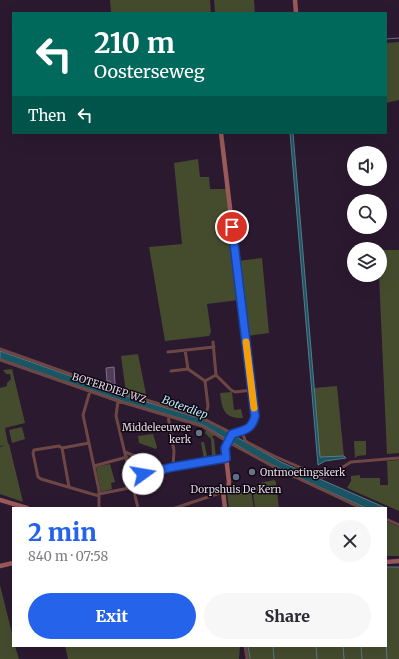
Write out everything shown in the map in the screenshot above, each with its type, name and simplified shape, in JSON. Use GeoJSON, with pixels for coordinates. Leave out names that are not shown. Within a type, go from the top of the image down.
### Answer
{"type":"FeatureCollection","features":[{"type":"Feature","properties":{"kind":"street"},"geometry":{"type":"LineString","coordinates":[[295,0],[296,12]]}},
{"type":"Feature","properties":{"kind":"street"},"geometry":{"type":"LineString","coordinates":[[0,349],[112,389],[205,419],[233,434],[242,432],[249,428],[254,420],[252,390],[221,134]]}},
{"type":"Feature","properties":{"kind":"street"},"geometry":{"type":"LineString","coordinates":[[213,342],[216,375],[235,392],[252,390]]}},
{"type":"Feature","properties":{"kind":"street"},"geometry":{"type":"LineString","coordinates":[[168,352],[214,347]]}},
{"type":"Feature","properties":{"kind":"street"},"geometry":{"type":"LineString","coordinates":[[186,350],[188,369]]}},
{"type":"Feature","properties":{"kind":"street","name":"BOTERDIEP WZ"},"geometry":{"type":"LineString","coordinates":[[0,360],[90,391],[202,426],[283,472],[359,507]]}},
{"type":"Feature","properties":{"kind":"street"},"geometry":{"type":"LineString","coordinates":[[171,371],[188,369],[205,381],[208,406],[205,419]]}},
{"type":"Feature","properties":{"kind":"street"},"geometry":{"type":"LineString","coordinates":[[205,381],[216,375]]}},
{"type":"Feature","properties":{"kind":"street"},"geometry":{"type":"LineString","coordinates":[[90,391],[83,411],[99,495],[99,507]]}},
{"type":"Feature","properties":{"kind":"street"},"geometry":{"type":"LineString","coordinates":[[118,400],[116,416],[132,477],[138,507]]}},
{"type":"Feature","properties":{"kind":"street"},"geometry":{"type":"LineString","coordinates":[[168,416],[174,451],[173,467]]}},
{"type":"Feature","properties":{"kind":"street"},"geometry":{"type":"LineString","coordinates":[[242,432],[247,442],[319,477],[325,478],[351,462],[399,458]]}},
{"type":"Feature","properties":{"kind":"street"},"geometry":{"type":"LineString","coordinates":[[178,507],[223,492],[228,488],[229,482],[225,448],[233,434]]}},
{"type":"Feature","properties":{"kind":"street"},"geometry":{"type":"LineString","coordinates":[[89,443],[62,448],[59,446],[33,451],[38,478],[99,495],[134,487]]}},
{"type":"Feature","properties":{"kind":"street"},"geometry":{"type":"LineString","coordinates":[[62,448],[69,487]]}},
{"type":"Feature","properties":{"kind":"street"},"geometry":{"type":"LineString","coordinates":[[126,452],[166,469]]}},
{"type":"Feature","properties":{"kind":"street"},"geometry":{"type":"LineString","coordinates":[[94,466],[127,457]]}},
{"type":"Feature","properties":{"kind":"street"},"geometry":{"type":"LineString","coordinates":[[132,477],[173,467],[226,458]]}},
{"type":"Feature","properties":{"kind":"street"},"geometry":{"type":"LineString","coordinates":[[223,492],[224,507]]}},
{"type":"Feature","properties":{"kind":"street"},"geometry":{"type":"LineString","coordinates":[[0,500],[24,507]]}},
{"type":"Feature","properties":{"kind":"street"},"geometry":{"type":"LineString","coordinates":[[387,519],[399,525]]}},
{"type":"Feature","properties":{"kind":"street"},"geometry":{"type":"LineString","coordinates":[[387,562],[399,561]]}},
{"type":"Feature","properties":{"kind":"street"},"geometry":{"type":"LineString","coordinates":[[0,566],[12,563]]}},
{"type":"Feature","properties":{"kind":"street"},"geometry":{"type":"LineString","coordinates":[[245,647],[247,659]]}},
{"type":"Feature","properties":{"kind":"green space"},"geometry":{"type":"Polygon","coordinates":[[[110,0],[210,0],[211,12],[111,12],[110,0]]]}},
{"type":"Feature","properties":{"kind":"green space"},"geometry":{"type":"Polygon","coordinates":[[[214,0],[254,0],[255,12],[215,12],[214,0]]]}},
{"type":"Feature","properties":{"kind":"green space"},"geometry":{"type":"Polygon","coordinates":[[[399,42],[399,100],[387,103],[387,43],[399,42]]]}},
{"type":"Feature","properties":{"kind":"green space"},"geometry":{"type":"Polygon","coordinates":[[[198,159],[200,177],[209,177],[210,189],[226,189],[239,300],[207,304],[211,332],[209,336],[165,341],[149,247],[182,244],[174,163],[198,159]]]}},
{"type":"Feature","properties":{"kind":"green space"},"geometry":{"type":"Polygon","coordinates":[[[387,250],[399,250],[399,453],[387,454],[379,282],[387,282],[387,250]]]}},
{"type":"Feature","properties":{"kind":"green space"},"geometry":{"type":"Polygon","coordinates":[[[262,258],[269,333],[247,336],[238,261],[262,258]]]}},
{"type":"Feature","properties":{"kind":"green space"},"geometry":{"type":"Polygon","coordinates":[[[138,354],[147,399],[126,392],[121,356],[138,354]]]}},
{"type":"Feature","properties":{"kind":"green space"},"geometry":{"type":"Polygon","coordinates":[[[12,369],[25,423],[5,428],[23,502],[0,494],[0,447],[5,445],[0,446],[0,388],[7,386],[7,383],[11,379],[10,374],[6,374],[3,370],[12,369]]]}},
{"type":"Feature","properties":{"kind":"green space"},"geometry":{"type":"Polygon","coordinates":[[[337,386],[344,457],[320,458],[314,388],[337,386]]]}},
{"type":"Feature","properties":{"kind":"green space"},"geometry":{"type":"Polygon","coordinates":[[[232,392],[234,410],[241,409],[243,418],[228,415],[223,408],[220,393],[232,392]]]}},
{"type":"Feature","properties":{"kind":"green space"},"geometry":{"type":"Polygon","coordinates":[[[22,427],[25,439],[12,443],[9,430],[22,427]]]}},
{"type":"Feature","properties":{"kind":"green space"},"geometry":{"type":"Polygon","coordinates":[[[206,430],[214,435],[212,437],[214,439],[216,458],[204,460],[201,442],[204,442],[207,456],[212,455],[211,439],[205,433],[206,430]]]}},
{"type":"Feature","properties":{"kind":"green space"},"geometry":{"type":"Polygon","coordinates":[[[153,434],[157,447],[156,449],[139,443],[138,436],[153,434]]]}},
{"type":"Feature","properties":{"kind":"green space"},"geometry":{"type":"Polygon","coordinates":[[[354,441],[366,441],[366,455],[357,456],[355,458],[354,441]]]}},
{"type":"Feature","properties":{"kind":"green space"},"geometry":{"type":"Polygon","coordinates":[[[132,458],[156,469],[134,474],[130,460],[132,458]]]}},
{"type":"Feature","properties":{"kind":"green space"},"geometry":{"type":"Polygon","coordinates":[[[399,460],[399,511],[347,488],[351,481],[351,476],[360,475],[360,478],[380,478],[380,485],[388,485],[387,461],[399,460]]]}},
{"type":"Feature","properties":{"kind":"green space"},"geometry":{"type":"Polygon","coordinates":[[[110,464],[115,482],[111,483],[112,489],[101,492],[96,467],[110,464]]]}},
{"type":"Feature","properties":{"kind":"green space"},"geometry":{"type":"Polygon","coordinates":[[[274,480],[276,482],[279,507],[255,507],[252,487],[261,486],[260,483],[274,480]]]}},
{"type":"Feature","properties":{"kind":"green space"},"geometry":{"type":"Polygon","coordinates":[[[240,489],[241,491],[251,491],[254,507],[229,507],[227,493],[240,489]]]}},
{"type":"Feature","properties":{"kind":"green space"},"geometry":{"type":"Polygon","coordinates":[[[387,521],[399,527],[399,556],[387,556],[387,521]]]}},
{"type":"Feature","properties":{"kind":"green space"},"geometry":{"type":"Polygon","coordinates":[[[387,567],[399,567],[399,659],[248,659],[246,647],[387,647],[387,567]]]}},
{"type":"Feature","properties":{"kind":"green space"},"geometry":{"type":"Polygon","coordinates":[[[0,585],[12,633],[12,647],[15,647],[19,659],[0,659],[0,585]]]}},
{"type":"Feature","properties":{"kind":"green space"},"geometry":{"type":"Polygon","coordinates":[[[65,647],[240,647],[239,659],[68,659],[65,647]]]}},
{"type":"Feature","properties":{"kind":"water"},"geometry":{"type":"Polygon","coordinates":[[[290,134],[293,134],[320,457],[344,456],[346,458],[325,461],[318,465],[290,134]]]}},
{"type":"Feature","properties":{"kind":"water"},"geometry":{"type":"Polygon","coordinates":[[[0,351],[121,394],[208,421],[281,462],[384,507],[364,507],[319,487],[262,460],[203,425],[125,402],[0,359],[0,351]]]}},
{"type":"Feature","properties":{"kind":"building"},"geometry":{"type":"Polygon","coordinates":[[[114,367],[115,384],[112,386],[110,381],[107,381],[106,368],[114,367]]]}},
{"type":"Feature","properties":{"kind":"building"},"geometry":{"type":"Polygon","coordinates":[[[149,479],[151,488],[145,490],[144,484],[138,485],[137,481],[149,479]]]}},
{"type":"Feature","properties":{"kind":"waterway"},"geometry":{"type":"LineString","coordinates":[[387,39],[399,38]]}},
{"type":"Feature","properties":{"kind":"waterway"},"geometry":{"type":"LineString","coordinates":[[387,567],[399,567]]}},
{"type":"Feature","properties":{"kind":"waterway"},"geometry":{"type":"LineString","coordinates":[[248,647],[250,658]]}},
{"type":"Feature","properties":{"kind":"waterway"},"geometry":{"type":"LineString","coordinates":[[273,647],[274,659]]}},
{"type":"Feature","properties":{"kind":"waterway"},"geometry":{"type":"LineString","coordinates":[[316,647],[317,659]]}},
{"type":"Feature","properties":{"kind":"waterway"},"geometry":{"type":"LineString","coordinates":[[343,647],[344,659]]}},
{"type":"Feature","properties":{"kind":"waterway"},"geometry":{"type":"LineString","coordinates":[[361,647],[362,659]]}},
{"type":"Feature","properties":{"kind":"waterway"},"geometry":{"type":"LineString","coordinates":[[386,647],[387,659]]}},
{"type":"Feature","properties":{"kind":"slow traffic"},"geometry":{"type":"LineString","coordinates":[[246,342],[254,408]]}},
{"type":"Feature","properties":{"kind":"place","name":"Middeleeuwse kerk"},"geometry":{"type":"Point","coordinates":[199,433]}},
{"type":"Feature","properties":{"kind":"place","name":"Ontmoetingskerk"},"geometry":{"type":"Point","coordinates":[252,472]}},
{"type":"Feature","properties":{"kind":"place","name":"Dorpshuis De Kern"},"geometry":{"type":"Point","coordinates":[236,477]}},
{"type":"Feature","properties":{"kind":"route"},"geometry":{"type":"LineString","coordinates":[[143,474],[226,458],[225,448],[232,434],[248,430],[254,420],[255,416],[232,227]]}},
{"type":"Feature","properties":{"kind":"water label","name":"Boterdiep"},"geometry":{"type":"Point","coordinates":[185,407]}}]}
